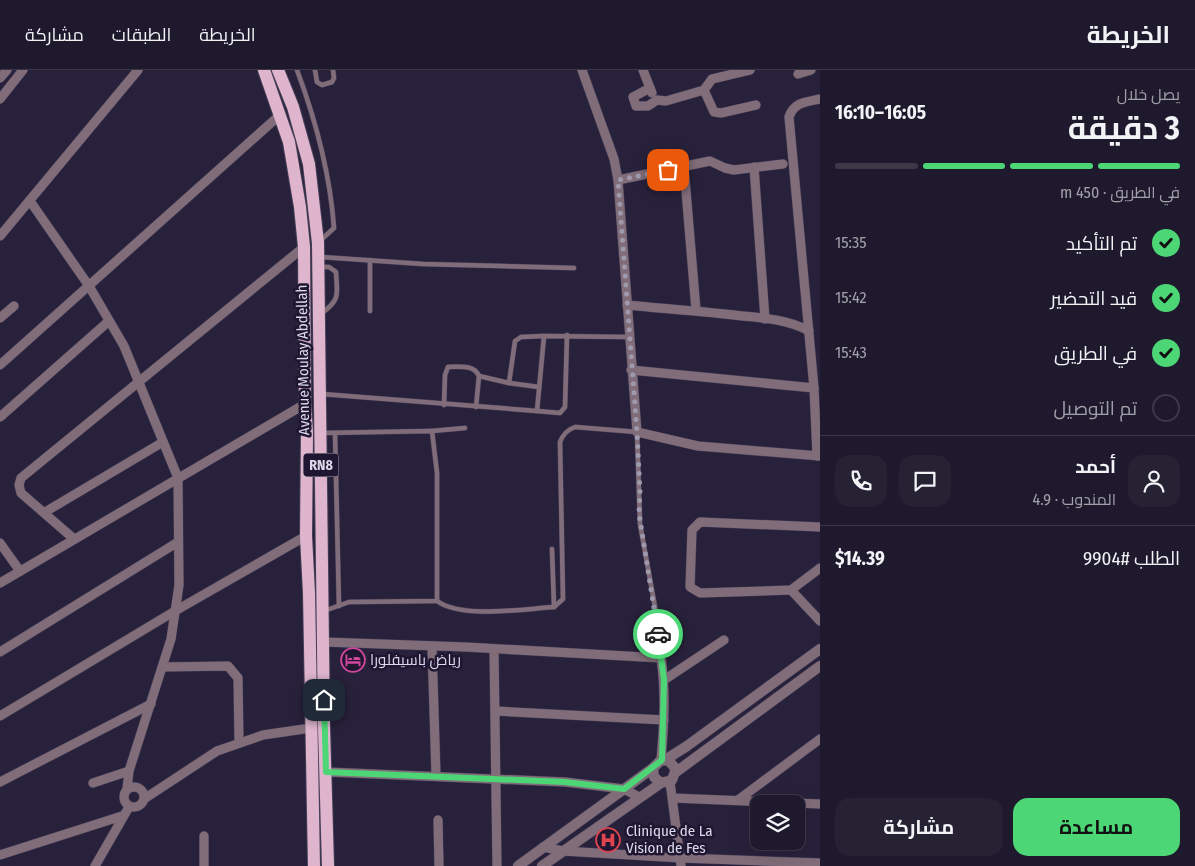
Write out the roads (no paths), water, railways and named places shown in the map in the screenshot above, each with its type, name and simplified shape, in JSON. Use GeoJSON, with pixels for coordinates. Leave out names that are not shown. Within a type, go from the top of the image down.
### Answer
{"type":"FeatureCollection","features":[{"type":"Feature","properties":{"kind":"main road","name":"Avenue Moulay Abdellah"},"geometry":{"type":"LineString","coordinates":[[264,70],[281,114],[295,168],[304,247],[305,404],[307,432],[306,536],[310,593],[310,728],[314,866]]}},
{"type":"Feature","properties":{"kind":"main road","name":"Avenue Moulay Abdellah"},"geometry":{"type":"LineString","coordinates":[[278,70],[293,107],[309,164],[318,243],[324,727],[328,866]]}},
{"type":"Feature","properties":{"kind":"street"},"geometry":{"type":"LineString","coordinates":[[0,78],[6,70]]}},
{"type":"Feature","properties":{"kind":"street"},"geometry":{"type":"LineString","coordinates":[[0,99],[23,70]]}},
{"type":"Feature","properties":{"kind":"street"},"geometry":{"type":"LineString","coordinates":[[0,236],[138,70]]}},
{"type":"Feature","properties":{"kind":"street"},"geometry":{"type":"LineString","coordinates":[[582,70],[614,159],[618,180],[637,432],[698,446],[818,456],[814,388],[789,117],[792,109],[799,103],[820,99]]}},
{"type":"Feature","properties":{"kind":"street"},"geometry":{"type":"LineString","coordinates":[[643,70],[657,100]]}},
{"type":"Feature","properties":{"kind":"street"},"geometry":{"type":"LineString","coordinates":[[708,70],[712,79]]}},
{"type":"Feature","properties":{"kind":"street"},"geometry":{"type":"LineString","coordinates":[[650,88],[633,97],[636,106],[648,106],[657,100],[666,101],[704,90],[712,79],[750,70]]}},
{"type":"Feature","properties":{"kind":"street"},"geometry":{"type":"LineString","coordinates":[[798,74],[811,70]]}},
{"type":"Feature","properties":{"kind":"street"},"geometry":{"type":"LineString","coordinates":[[704,90],[714,112],[721,113],[756,105]]}},
{"type":"Feature","properties":{"kind":"street"},"geometry":{"type":"LineString","coordinates":[[0,365],[281,114]]}},
{"type":"Feature","properties":{"kind":"street"},"geometry":{"type":"LineString","coordinates":[[618,180],[710,161],[734,170],[754,166],[783,164]]}},
{"type":"Feature","properties":{"kind":"street"},"geometry":{"type":"LineString","coordinates":[[684,166],[696,310]]}},
{"type":"Feature","properties":{"kind":"street"},"geometry":{"type":"LineString","coordinates":[[754,166],[765,318]]}},
{"type":"Feature","properties":{"kind":"street"},"geometry":{"type":"LineString","coordinates":[[30,200],[89,286],[109,321],[139,381],[178,478],[179,584],[171,639],[129,771],[124,800],[129,807],[137,808],[144,799],[217,751],[240,742],[282,731],[310,728]]}},
{"type":"Feature","properties":{"kind":"street"},"geometry":{"type":"LineString","coordinates":[[74,539],[22,493],[19,485],[21,478],[304,247]]}},
{"type":"Feature","properties":{"kind":"street"},"geometry":{"type":"LineString","coordinates":[[627,305],[765,318],[799,325],[809,331]]}},
{"type":"Feature","properties":{"kind":"street"},"geometry":{"type":"LineString","coordinates":[[0,318],[14,306]]}},
{"type":"Feature","properties":{"kind":"street"},"geometry":{"type":"LineString","coordinates":[[0,417],[109,321]]}},
{"type":"Feature","properties":{"kind":"street"},"geometry":{"type":"LineString","coordinates":[[631,370],[814,388]]}},
{"type":"Feature","properties":{"kind":"street"},"geometry":{"type":"LineString","coordinates":[[0,582],[305,404]]}},
{"type":"Feature","properties":{"kind":"street"},"geometry":{"type":"LineString","coordinates":[[45,512],[163,442]]}},
{"type":"Feature","properties":{"kind":"street"},"geometry":{"type":"LineString","coordinates":[[820,527],[700,522],[692,530],[690,587],[693,591],[700,593],[791,590],[820,568]]}},
{"type":"Feature","properties":{"kind":"street"},"geometry":{"type":"LineString","coordinates":[[0,716],[175,611],[306,536]]}},
{"type":"Feature","properties":{"kind":"street"},"geometry":{"type":"LineString","coordinates":[[0,652],[178,542]]}},
{"type":"Feature","properties":{"kind":"street"},"geometry":{"type":"LineString","coordinates":[[0,543],[20,571]]}},
{"type":"Feature","properties":{"kind":"street"},"geometry":{"type":"LineString","coordinates":[[791,590],[820,621]]}},
{"type":"Feature","properties":{"kind":"street"},"geometry":{"type":"LineString","coordinates":[[664,680],[724,640]]}},
{"type":"Feature","properties":{"kind":"street"},"geometry":{"type":"LineString","coordinates":[[324,642],[661,658],[664,680],[663,760]]}},
{"type":"Feature","properties":{"kind":"street"},"geometry":{"type":"LineString","coordinates":[[432,647],[436,775]]}},
{"type":"Feature","properties":{"kind":"street"},"geometry":{"type":"LineString","coordinates":[[518,866],[820,649]]}},
{"type":"Feature","properties":{"kind":"street"},"geometry":{"type":"LineString","coordinates":[[494,650],[497,866]]}},
{"type":"Feature","properties":{"kind":"street"},"geometry":{"type":"LineString","coordinates":[[163,667],[228,666],[235,671],[238,678],[240,742]]}},
{"type":"Feature","properties":{"kind":"street"},"geometry":{"type":"LineString","coordinates":[[542,866],[639,797],[665,782],[820,666]]}},
{"type":"Feature","properties":{"kind":"street"},"geometry":{"type":"LineString","coordinates":[[0,782],[151,704]]}},
{"type":"Feature","properties":{"kind":"street"},"geometry":{"type":"LineString","coordinates":[[495,711],[664,720]]}},
{"type":"Feature","properties":{"kind":"street"},"geometry":{"type":"LineString","coordinates":[[738,800],[820,740]]}},
{"type":"Feature","properties":{"kind":"street"},"geometry":{"type":"LineString","coordinates":[[806,749],[820,750]]}},
{"type":"Feature","properties":{"kind":"street"},"geometry":{"type":"LineString","coordinates":[[663,760],[673,763],[676,772]]}},
{"type":"Feature","properties":{"kind":"street"},"geometry":{"type":"LineString","coordinates":[[653,768],[654,777],[665,782],[673,798],[681,862]]}},
{"type":"Feature","properties":{"kind":"street"},"geometry":{"type":"LineString","coordinates":[[93,783],[129,771]]}},
{"type":"Feature","properties":{"kind":"street"},"geometry":{"type":"LineString","coordinates":[[326,772],[436,775],[565,782],[624,789],[639,797]]}},
{"type":"Feature","properties":{"kind":"street"},"geometry":{"type":"LineString","coordinates":[[127,789],[139,788],[144,799]]}},
{"type":"Feature","properties":{"kind":"street"},"geometry":{"type":"LineString","coordinates":[[673,798],[820,804]]}},
{"type":"Feature","properties":{"kind":"street"},"geometry":{"type":"LineString","coordinates":[[95,866],[122,816],[129,807]]}},
{"type":"Feature","properties":{"kind":"street"},"geometry":{"type":"LineString","coordinates":[[0,856],[122,816]]}},
{"type":"Feature","properties":{"kind":"street"},"geometry":{"type":"LineString","coordinates":[[438,820],[438,866]]}},
{"type":"Feature","properties":{"kind":"street"},"geometry":{"type":"LineString","coordinates":[[204,836],[204,866]]}},
{"type":"Feature","properties":{"kind":"street"},"geometry":{"type":"LineString","coordinates":[[544,847],[563,851],[681,862],[820,863]]}},
{"type":"Feature","properties":{"kind":"lane"},"geometry":{"type":"LineString","coordinates":[[297,70],[313,114],[332,194],[334,228],[318,243]]}},
{"type":"Feature","properties":{"kind":"lane"},"geometry":{"type":"LineString","coordinates":[[315,70],[318,82],[322,85],[332,82],[334,78],[333,70]]}},
{"type":"Feature","properties":{"kind":"lane"},"geometry":{"type":"LineString","coordinates":[[318,262],[370,260],[423,264],[574,268]]}},
{"type":"Feature","properties":{"kind":"lane"},"geometry":{"type":"LineString","coordinates":[[370,260],[370,311]]}},
{"type":"Feature","properties":{"kind":"lane"},"geometry":{"type":"LineString","coordinates":[[318,262],[336,272],[337,298],[333,305],[318,315]]}},
{"type":"Feature","properties":{"kind":"lane"},"geometry":{"type":"LineString","coordinates":[[537,411],[544,336]]}},
{"type":"Feature","properties":{"kind":"lane"},"geometry":{"type":"LineString","coordinates":[[320,394],[560,413],[565,407],[568,336]]}},
{"type":"Feature","properties":{"kind":"lane"},"geometry":{"type":"LineString","coordinates":[[509,384],[515,341],[521,337],[629,337]]}},
{"type":"Feature","properties":{"kind":"lane"},"geometry":{"type":"LineString","coordinates":[[444,405],[445,375],[448,366],[471,368],[477,371],[479,376],[476,407]]}},
{"type":"Feature","properties":{"kind":"lane"},"geometry":{"type":"LineString","coordinates":[[479,376],[509,384],[539,387]]}},
{"type":"Feature","properties":{"kind":"lane"},"geometry":{"type":"LineString","coordinates":[[323,611],[349,602],[437,601],[446,608],[466,612],[554,607],[562,600],[560,442],[562,436],[568,429],[575,427],[637,432],[639,518],[655,607],[661,658]]}},
{"type":"Feature","properties":{"kind":"lane"},"geometry":{"type":"LineString","coordinates":[[320,433],[432,431],[465,428]]}},
{"type":"Feature","properties":{"kind":"lane"},"geometry":{"type":"LineString","coordinates":[[432,431],[437,473],[437,601]]}},
{"type":"Feature","properties":{"kind":"lane"},"geometry":{"type":"LineString","coordinates":[[335,433],[339,606]]}},
{"type":"Feature","properties":{"kind":"lane"},"geometry":{"type":"LineString","coordinates":[[552,549],[554,607]]}},
{"type":"Feature","properties":{"kind":"place","name":"رياض باسيفلورا"},"geometry":{"type":"Point","coordinates":[353,660]}},
{"type":"Feature","properties":{"kind":"place","name":"Clinique de La Vision de Fes"},"geometry":{"type":"Point","coordinates":[608,840]}}]}
